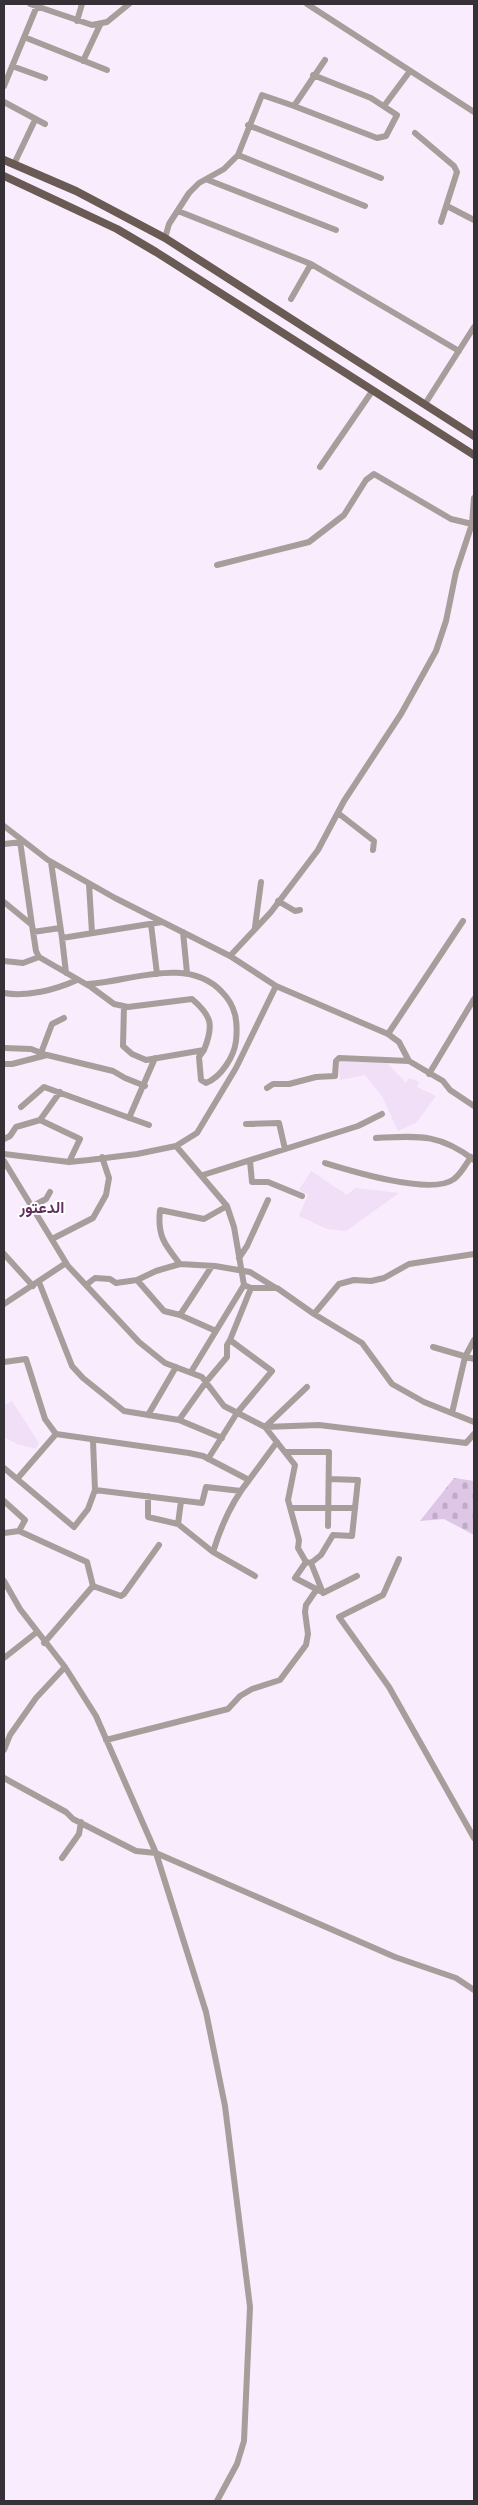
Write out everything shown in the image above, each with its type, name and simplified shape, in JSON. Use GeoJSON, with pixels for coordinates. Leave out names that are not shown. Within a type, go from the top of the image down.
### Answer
{"type":"FeatureCollection","features":[{"type":"Feature","properties":{"kind":"main road"},"geometry":{"type":"LineString","coordinates":[[4,160],[76,191],[165,238],[474,436]]}},
{"type":"Feature","properties":{"kind":"main road"},"geometry":{"type":"LineString","coordinates":[[4,176],[117,229],[156,252],[474,455]]}},
{"type":"Feature","properties":{"kind":"main road"},"geometry":{"type":"LineString","coordinates":[[117,229],[124,216]]}},
{"type":"Feature","properties":{"kind":"street"},"geometry":{"type":"LineString","coordinates":[[77,21],[82,4]]}},
{"type":"Feature","properties":{"kind":"street"},"geometry":{"type":"LineString","coordinates":[[84,61],[100,25],[129,4]]}},
{"type":"Feature","properties":{"kind":"street"},"geometry":{"type":"LineString","coordinates":[[307,4],[474,112]]}},
{"type":"Feature","properties":{"kind":"street"},"geometry":{"type":"LineString","coordinates":[[4,86],[24,37],[33,5],[77,21],[100,25]]}},
{"type":"Feature","properties":{"kind":"street"},"geometry":{"type":"LineString","coordinates":[[24,37],[107,70]]}},
{"type":"Feature","properties":{"kind":"street"},"geometry":{"type":"LineString","coordinates":[[294,106],[313,75],[325,60]]}},
{"type":"Feature","properties":{"kind":"street"},"geometry":{"type":"LineString","coordinates":[[12,66],[45,78]]}},
{"type":"Feature","properties":{"kind":"street"},"geometry":{"type":"LineString","coordinates":[[384,106],[410,71]]}},
{"type":"Feature","properties":{"kind":"street"},"geometry":{"type":"LineString","coordinates":[[165,238],[169,224],[194,188],[224,169],[238,155],[248,125],[262,95],[380,139],[386,136],[397,115],[384,106],[313,75]]}},
{"type":"Feature","properties":{"kind":"street"},"geometry":{"type":"LineString","coordinates":[[4,102],[45,124]]}},
{"type":"Feature","properties":{"kind":"street"},"geometry":{"type":"LineString","coordinates":[[14,164],[35,120]]}},
{"type":"Feature","properties":{"kind":"street"},"geometry":{"type":"LineString","coordinates":[[248,125],[381,178]]}},
{"type":"Feature","properties":{"kind":"street"},"geometry":{"type":"LineString","coordinates":[[415,133],[456,170],[457,177],[441,222]]}},
{"type":"Feature","properties":{"kind":"street"},"geometry":{"type":"LineString","coordinates":[[238,155],[365,206]]}},
{"type":"Feature","properties":{"kind":"street"},"geometry":{"type":"LineString","coordinates":[[208,180],[336,230]]}},
{"type":"Feature","properties":{"kind":"street"},"geometry":{"type":"LineString","coordinates":[[447,206],[474,220]]}},
{"type":"Feature","properties":{"kind":"street"},"geometry":{"type":"LineString","coordinates":[[178,211],[311,264],[459,351]]}},
{"type":"Feature","properties":{"kind":"street"},"geometry":{"type":"LineString","coordinates":[[291,299],[311,264]]}},
{"type":"Feature","properties":{"kind":"street"},"geometry":{"type":"LineString","coordinates":[[425,404],[474,326]]}},
{"type":"Feature","properties":{"kind":"street"},"geometry":{"type":"LineString","coordinates":[[320,467],[373,390]]}},
{"type":"Feature","properties":{"kind":"street"},"geometry":{"type":"LineString","coordinates":[[217,565],[309,542],[344,515],[366,480],[374,474],[451,519],[472,524]]}},
{"type":"Feature","properties":{"kind":"street"},"geometry":{"type":"LineString","coordinates":[[230,956],[255,929],[318,850],[338,813],[401,714],[436,650],[446,621],[456,572],[472,524],[474,498]]}},
{"type":"Feature","properties":{"kind":"street"},"geometry":{"type":"LineString","coordinates":[[338,813],[374,841],[373,850]]}},
{"type":"Feature","properties":{"kind":"street"},"geometry":{"type":"LineString","coordinates":[[4,826],[49,861],[66,973]]}},
{"type":"Feature","properties":{"kind":"street"},"geometry":{"type":"LineString","coordinates":[[20,841],[36,951],[40,957],[86,984],[114,1004],[124,1006],[192,999],[207,1012],[211,1032],[199,1057],[201,1080],[206,1083],[217,1076],[232,1056],[238,1026],[236,1019],[227,997],[218,986],[206,978],[187,973],[157,974],[86,984]]}},
{"type":"Feature","properties":{"kind":"street"},"geometry":{"type":"LineString","coordinates":[[4,844],[20,841],[49,861],[90,884],[230,956],[276,986],[388,1034],[399,1042],[409,1061],[443,1081],[450,1090],[474,1106]]}},
{"type":"Feature","properties":{"kind":"street"},"geometry":{"type":"LineString","coordinates":[[255,929],[261,882]]}},
{"type":"Feature","properties":{"kind":"street"},"geometry":{"type":"LineString","coordinates":[[90,884],[92,933]]}},
{"type":"Feature","properties":{"kind":"street"},"geometry":{"type":"LineString","coordinates":[[278,901],[295,911],[300,910]]}},
{"type":"Feature","properties":{"kind":"street"},"geometry":{"type":"LineString","coordinates":[[4,902],[33,929],[60,928]]}},
{"type":"Feature","properties":{"kind":"street"},"geometry":{"type":"LineString","coordinates":[[62,938],[162,922]]}},
{"type":"Feature","properties":{"kind":"street"},"geometry":{"type":"LineString","coordinates":[[388,1034],[463,922]]}},
{"type":"Feature","properties":{"kind":"street"},"geometry":{"type":"LineString","coordinates":[[151,924],[157,974]]}},
{"type":"Feature","properties":{"kind":"street"},"geometry":{"type":"LineString","coordinates":[[183,932],[187,973]]}},
{"type":"Feature","properties":{"kind":"street"},"geometry":{"type":"LineString","coordinates":[[4,961],[23,962],[40,957]]}},
{"type":"Feature","properties":{"kind":"street"},"geometry":{"type":"LineString","coordinates":[[4,993],[19,996],[65,985],[77,980]]}},
{"type":"Feature","properties":{"kind":"street"},"geometry":{"type":"LineString","coordinates":[[4,1154],[69,1162],[137,1154],[176,1146],[197,1133],[236,1068],[276,986]]}},
{"type":"Feature","properties":{"kind":"street"},"geometry":{"type":"LineString","coordinates":[[429,1074],[474,999]]}},
{"type":"Feature","properties":{"kind":"street"},"geometry":{"type":"LineString","coordinates":[[124,1006],[123,1046],[132,1054],[146,1060],[204,1050]]}},
{"type":"Feature","properties":{"kind":"street"},"geometry":{"type":"LineString","coordinates":[[44,1054],[52,1024],[64,1018]]}},
{"type":"Feature","properties":{"kind":"street"},"geometry":{"type":"LineString","coordinates":[[4,1048],[31,1049],[113,1071],[124,1078],[145,1086]]}},
{"type":"Feature","properties":{"kind":"street"},"geometry":{"type":"LineString","coordinates":[[4,1064],[12,1064],[44,1054]]}},
{"type":"Feature","properties":{"kind":"street"},"geometry":{"type":"LineString","coordinates":[[129,1118],[145,1086],[155,1058]]}},
{"type":"Feature","properties":{"kind":"street"},"geometry":{"type":"LineString","coordinates":[[268,1088],[272,1084],[289,1084],[316,1077],[335,1076],[339,1058],[409,1061]]}},
{"type":"Feature","properties":{"kind":"street"},"geometry":{"type":"LineString","coordinates":[[21,1107],[44,1087],[149,1125]]}},
{"type":"Feature","properties":{"kind":"street"},"geometry":{"type":"LineString","coordinates":[[4,1139],[10,1136],[16,1127],[40,1120],[60,1092]]}},
{"type":"Feature","properties":{"kind":"street"},"geometry":{"type":"LineString","coordinates":[[203,1175],[358,1126],[382,1114]]}},
{"type":"Feature","properties":{"kind":"street"},"geometry":{"type":"LineString","coordinates":[[40,1120],[80,1139],[69,1162]]}},
{"type":"Feature","properties":{"kind":"street"},"geometry":{"type":"LineString","coordinates":[[246,1124],[278,1123],[285,1150]]}},
{"type":"Feature","properties":{"kind":"street"},"geometry":{"type":"LineString","coordinates":[[325,1163],[384,1179],[431,1184],[453,1180],[473,1158],[449,1144],[425,1136],[376,1138]]}},
{"type":"Feature","properties":{"kind":"street"},"geometry":{"type":"LineString","coordinates":[[176,1146],[203,1175],[227,1206],[244,1285],[191,1372]]}},
{"type":"Feature","properties":{"kind":"street"},"geometry":{"type":"LineString","coordinates":[[52,1239],[93,1218],[106,1195],[109,1178],[102,1157]]}},
{"type":"Feature","properties":{"kind":"street"},"geometry":{"type":"LineString","coordinates":[[4,1161],[66,1263],[139,1342],[165,1363],[202,1377],[224,1406],[265,1427],[295,1464],[288,1500],[299,1540],[298,1548],[309,1563],[324,1593]]}},
{"type":"Feature","properties":{"kind":"street"},"geometry":{"type":"LineString","coordinates":[[250,1161],[252,1182],[268,1182],[302,1196]]}},
{"type":"Feature","properties":{"kind":"street"},"geometry":{"type":"LineString","coordinates":[[33,1206],[46,1199],[50,1192]]}},
{"type":"Feature","properties":{"kind":"street"},"geometry":{"type":"LineString","coordinates":[[239,1258],[247,1246],[268,1200]]}},
{"type":"Feature","properties":{"kind":"street"},"geometry":{"type":"LineString","coordinates":[[180,1264],[163,1243],[158,1221],[160,1210],[204,1220],[227,1206]]}},
{"type":"Feature","properties":{"kind":"street"},"geometry":{"type":"LineString","coordinates":[[4,1254],[36,1284],[72,1366],[108,1400],[124,1410],[179,1420],[222,1438]]}},
{"type":"Feature","properties":{"kind":"street"},"geometry":{"type":"LineString","coordinates":[[314,1314],[339,1284],[354,1280],[372,1281],[384,1278],[409,1264],[474,1254]]}},
{"type":"Feature","properties":{"kind":"street"},"geometry":{"type":"LineString","coordinates":[[4,1304],[66,1263]]}},
{"type":"Feature","properties":{"kind":"street"},"geometry":{"type":"LineString","coordinates":[[86,1285],[95,1278],[110,1279],[116,1283],[137,1280],[156,1271],[180,1264],[212,1266],[250,1272],[362,1343],[392,1384],[424,1402],[474,1422]]}},
{"type":"Feature","properties":{"kind":"street"},"geometry":{"type":"LineString","coordinates":[[180,1314],[212,1266]]}},
{"type":"Feature","properties":{"kind":"street"},"geometry":{"type":"LineString","coordinates":[[137,1280],[164,1311],[180,1314],[216,1331]]}},
{"type":"Feature","properties":{"kind":"street"},"geometry":{"type":"LineString","coordinates":[[244,1285],[251,1288],[277,1288]]}},
{"type":"Feature","properties":{"kind":"street"},"geometry":{"type":"LineString","coordinates":[[179,1420],[206,1382],[227,1358],[230,1340],[251,1288]]}},
{"type":"Feature","properties":{"kind":"street"},"geometry":{"type":"LineString","coordinates":[[208,1458],[237,1413],[272,1371],[230,1340]]}},
{"type":"Feature","properties":{"kind":"street"},"geometry":{"type":"LineString","coordinates":[[452,1413],[465,1357],[474,1340]]}},
{"type":"Feature","properties":{"kind":"street"},"geometry":{"type":"LineString","coordinates":[[433,1347],[474,1359]]}},
{"type":"Feature","properties":{"kind":"street"},"geometry":{"type":"LineString","coordinates":[[4,1362],[26,1359],[46,1419],[56,1434],[189,1453],[208,1458],[249,1480]]}},
{"type":"Feature","properties":{"kind":"street"},"geometry":{"type":"LineString","coordinates":[[148,1415],[176,1367]]}},
{"type":"Feature","properties":{"kind":"street"},"geometry":{"type":"LineString","coordinates":[[265,1427],[307,1387]]}},
{"type":"Feature","properties":{"kind":"street"},"geometry":{"type":"LineString","coordinates":[[265,1427],[319,1425],[466,1444],[474,1434]]}},
{"type":"Feature","properties":{"kind":"street"},"geometry":{"type":"LineString","coordinates":[[17,1478],[56,1434]]}},
{"type":"Feature","properties":{"kind":"street"},"geometry":{"type":"LineString","coordinates":[[4,1468],[74,1527],[88,1509],[96,1490],[93,1440]]}},
{"type":"Feature","properties":{"kind":"street"},"geometry":{"type":"LineString","coordinates":[[213,1552],[219,1532],[241,1491],[277,1442]]}},
{"type":"Feature","properties":{"kind":"street"},"geometry":{"type":"LineString","coordinates":[[286,1452],[329,1452],[328,1526]]}},
{"type":"Feature","properties":{"kind":"street"},"geometry":{"type":"LineString","coordinates":[[324,1593],[295,1578],[309,1563],[321,1555],[333,1535],[352,1536],[358,1480],[330,1479]]}},
{"type":"Feature","properties":{"kind":"street"},"geometry":{"type":"LineString","coordinates":[[96,1490],[202,1503],[206,1487],[241,1491]]}},
{"type":"Feature","properties":{"kind":"street"},"geometry":{"type":"LineString","coordinates":[[148,1496],[148,1517],[178,1524],[213,1552],[255,1576]]}},
{"type":"Feature","properties":{"kind":"street"},"geometry":{"type":"LineString","coordinates":[[4,1501],[25,1520],[19,1531]]}},
{"type":"Feature","properties":{"kind":"street"},"geometry":{"type":"LineString","coordinates":[[178,1524],[181,1501]]}},
{"type":"Feature","properties":{"kind":"street"},"geometry":{"type":"LineString","coordinates":[[291,1508],[355,1508]]}},
{"type":"Feature","properties":{"kind":"street"},"geometry":{"type":"LineString","coordinates":[[4,1533],[19,1531],[87,1562],[93,1586]]}},
{"type":"Feature","properties":{"kind":"street"},"geometry":{"type":"LineString","coordinates":[[93,1586],[121,1596],[159,1545]]}},
{"type":"Feature","properties":{"kind":"street"},"geometry":{"type":"LineString","coordinates":[[399,1559],[383,1595],[339,1617],[393,1694],[474,1838]]}},
{"type":"Feature","properties":{"kind":"street"},"geometry":{"type":"LineString","coordinates":[[324,1593],[358,1576]]}},
{"type":"Feature","properties":{"kind":"street"},"geometry":{"type":"LineString","coordinates":[[4,1581],[44,1643],[65,1667],[96,1716],[156,1853],[206,2012],[225,2106],[250,2307],[244,2441],[237,2464],[216,2501]]}},
{"type":"Feature","properties":{"kind":"street"},"geometry":{"type":"LineString","coordinates":[[44,1643],[93,1586]]}},
{"type":"Feature","properties":{"kind":"street"},"geometry":{"type":"LineString","coordinates":[[106,1740],[228,1709],[240,1696],[252,1689],[280,1680],[306,1645],[308,1634],[306,1605],[317,1589]]}},
{"type":"Feature","properties":{"kind":"street"},"geometry":{"type":"LineString","coordinates":[[4,1658],[37,1632]]}},
{"type":"Feature","properties":{"kind":"street"},"geometry":{"type":"LineString","coordinates":[[4,1750],[10,1735],[36,1698],[65,1667]]}},
{"type":"Feature","properties":{"kind":"street"},"geometry":{"type":"LineString","coordinates":[[4,1778],[136,1851],[156,1853],[395,1957],[456,1978],[474,1990]]}},
{"type":"Feature","properties":{"kind":"street"},"geometry":{"type":"LineString","coordinates":[[62,1858],[79,1834],[82,1822]]}},
{"type":"Feature","properties":{"kind":"shaded area"},"geometry":{"type":"Polygon","coordinates":[[[339,1060],[386,1062],[406,1083],[409,1078],[419,1082],[417,1087],[436,1096],[416,1123],[398,1131],[382,1096],[365,1075],[340,1080],[339,1060]]]}},
{"type":"Feature","properties":{"kind":"shaded area"},"geometry":{"type":"Polygon","coordinates":[[[311,1171],[347,1195],[355,1188],[399,1193],[346,1231],[327,1229],[299,1216],[308,1195],[299,1190],[311,1171]]]}},
{"type":"Feature","properties":{"kind":"shaded area"},"geometry":{"type":"Polygon","coordinates":[[[12,1401],[39,1443],[36,1449],[17,1444],[4,1437],[4,1406],[12,1401]]]}},
{"type":"Feature","properties":{"kind":"green space"},"geometry":{"type":"Polygon","coordinates":[[[454,1478],[474,1481],[474,1535],[444,1519],[420,1521],[454,1478]]]}},
{"type":"Feature","properties":{"kind":"district","name":"الدعتور"},"geometry":{"type":"Point","coordinates":[42,1207]}}]}
